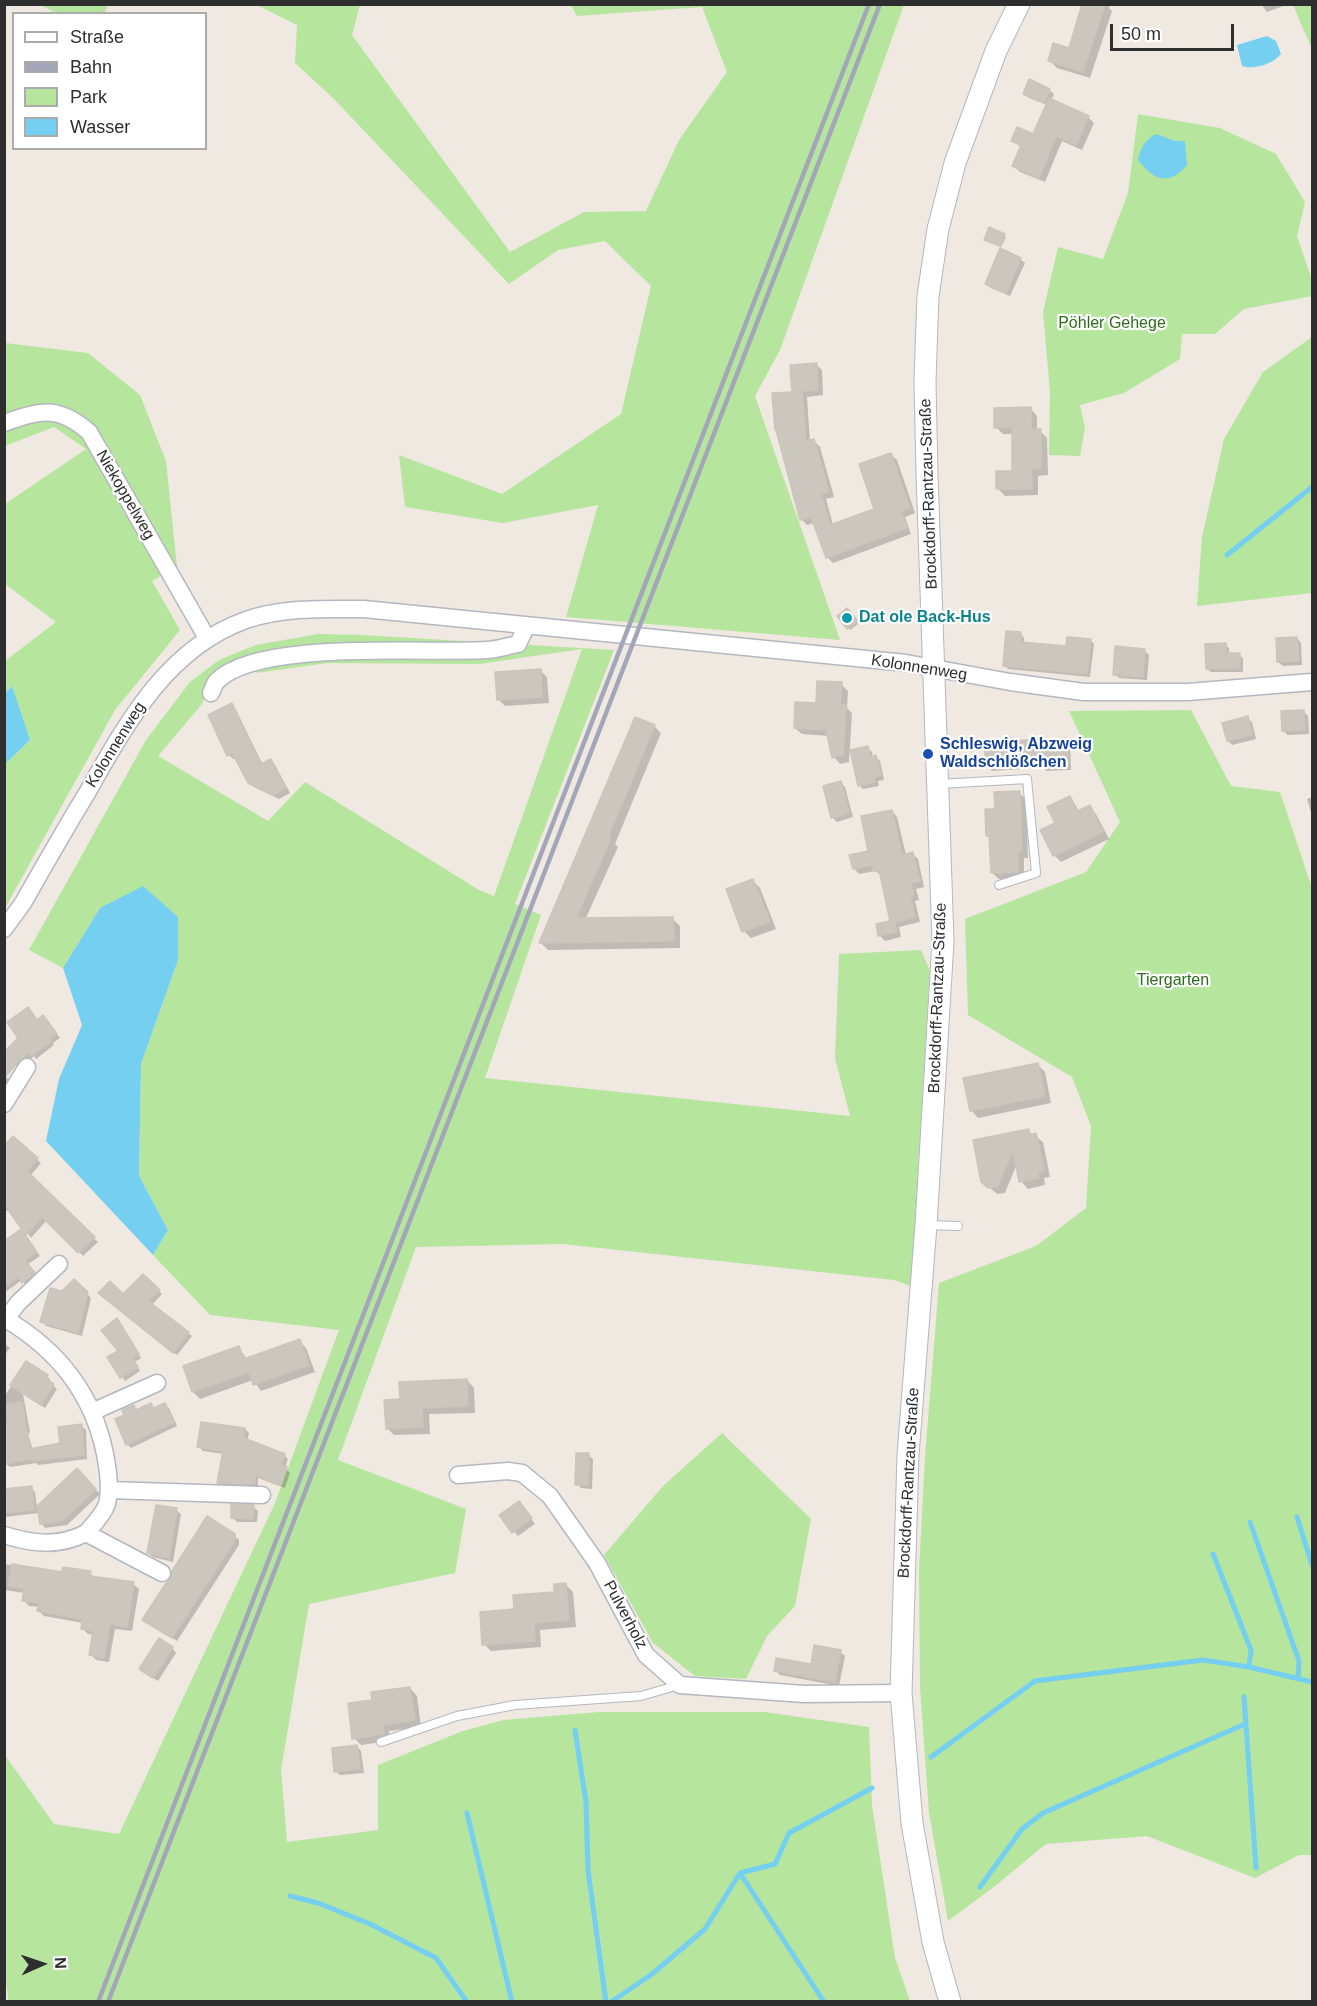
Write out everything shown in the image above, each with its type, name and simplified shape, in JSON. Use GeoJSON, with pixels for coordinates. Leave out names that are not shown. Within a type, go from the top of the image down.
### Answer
{"type":"FeatureCollection","features":[{"type":"Feature","properties":{"kind":"street","name":"Brockdorff-Rantzau-Straße"},"geometry":{"type":"LineString","coordinates":[[950,2001],[933,1942],[912,1823],[902,1693],[908,1455],[926,1226],[943,941],[925,382],[928,296],[938,228],[955,163],[996,51],[1019,4]]}},
{"type":"Feature","properties":{"kind":"street","name":"Niekoppelweg"},"geometry":{"type":"LineString","coordinates":[[4,423],[27,415],[48,412],[65,415],[89,432],[207,638]]}},
{"type":"Feature","properties":{"kind":"street","name":"Kolonnenweg"},"geometry":{"type":"LineString","coordinates":[[4,929],[23,903],[128,721],[161,679],[207,638],[246,620],[278,612],[364,609],[526,627],[906,663],[935,670],[1084,692],[1188,692],[1312,682]]}},
{"type":"Feature","properties":{"kind":"street"},"geometry":{"type":"LineString","coordinates":[[211,693],[216,682],[231,672],[263,660],[325,652],[489,650],[518,644],[526,627]]}},
{"type":"Feature","properties":{"kind":"street"},"geometry":{"type":"LineString","coordinates":[[4,1104],[27,1067]]}},
{"type":"Feature","properties":{"kind":"street"},"geometry":{"type":"LineString","coordinates":[[4,1535],[51,1544],[72,1541],[86,1533],[106,1505],[109,1490],[108,1467],[92,1412],[74,1381],[50,1351],[30,1334],[5,1319],[18,1303],[59,1264]]}},
{"type":"Feature","properties":{"kind":"street"},"geometry":{"type":"LineString","coordinates":[[92,1412],[157,1383]]}},
{"type":"Feature","properties":{"kind":"street","name":"Pulverholz"},"geometry":{"type":"LineString","coordinates":[[458,1475],[508,1471],[522,1473],[550,1496],[597,1563],[646,1655],[680,1684]]}},
{"type":"Feature","properties":{"kind":"street"},"geometry":{"type":"LineString","coordinates":[[109,1490],[262,1495]]}},
{"type":"Feature","properties":{"kind":"street"},"geometry":{"type":"LineString","coordinates":[[86,1533],[162,1573]]}},
{"type":"Feature","properties":{"kind":"street"},"geometry":{"type":"LineString","coordinates":[[680,1684],[804,1694],[902,1693]]}},
{"type":"Feature","properties":{"kind":"lane"},"geometry":{"type":"LineString","coordinates":[[938,784],[1027,779],[1036,873],[999,885]]}},
{"type":"Feature","properties":{"kind":"lane"},"geometry":{"type":"LineString","coordinates":[[926,1226],[958,1226]]}},
{"type":"Feature","properties":{"kind":"lane"},"geometry":{"type":"LineString","coordinates":[[381,1742],[457,1716],[515,1705],[640,1696],[680,1684]]}},
{"type":"Feature","properties":{"kind":"green space"},"geometry":{"type":"Polygon","coordinates":[[[41,5],[108,5],[105,12],[54,12],[41,5]]]}},
{"type":"Feature","properties":{"kind":"green space"},"geometry":{"type":"Polygon","coordinates":[[[257,5],[360,5],[352,35],[510,252],[584,212],[646,211],[679,140],[727,72],[702,7],[577,16],[571,5],[904,5],[780,350],[755,396],[840,640],[566,617],[598,505],[503,523],[405,507],[399,455],[502,494],[621,414],[651,286],[605,241],[558,250],[509,284],[334,99],[295,63],[297,25],[257,5]]]}},
{"type":"Feature","properties":{"kind":"green space"},"geometry":{"type":"Polygon","coordinates":[[[1293,5],[1312,5],[1312,49],[1293,5]]]}},
{"type":"Feature","properties":{"kind":"green space","name":"Pöhler Gehege"},"geometry":{"type":"Polygon","coordinates":[[[1138,114],[1220,128],[1276,154],[1305,202],[1297,236],[1312,280],[1312,296],[1244,309],[1215,334],[1182,334],[1180,359],[1124,393],[1080,405],[1085,428],[1080,456],[1049,455],[1050,391],[1043,312],[1058,247],[1103,259],[1128,193],[1138,114]]]}},
{"type":"Feature","properties":{"kind":"green space"},"geometry":{"type":"Polygon","coordinates":[[[1312,337],[1312,593],[1197,606],[1202,537],[1224,439],[1263,372],[1312,337]]]}},
{"type":"Feature","properties":{"kind":"green space"},"geometry":{"type":"Polygon","coordinates":[[[5,343],[88,353],[140,395],[166,461],[177,567],[152,581],[180,630],[115,710],[5,908],[5,764],[30,740],[11,686],[5,693],[5,661],[56,622],[5,584],[5,504],[86,449],[54,427],[5,446],[5,343]]]}},
{"type":"Feature","properties":{"kind":"green space"},"geometry":{"type":"Polygon","coordinates":[[[318,634],[614,650],[515,904],[541,915],[485,1078],[850,1116],[835,1058],[839,954],[921,950],[930,971],[911,1286],[894,1280],[563,1244],[416,1247],[338,1460],[466,1509],[455,1573],[309,1604],[281,1770],[287,1842],[378,1830],[378,1765],[463,1731],[503,1720],[599,1712],[764,1712],[869,1727],[872,1805],[895,1958],[910,2001],[7,2001],[4,1958],[4,1754],[54,1824],[119,1834],[275,1503],[339,1330],[210,1315],[153,1255],[168,1230],[139,1176],[141,1064],[178,960],[100,908],[63,968],[29,950],[146,740],[190,682],[219,660],[256,645],[318,634]],[[582,649],[479,664],[327,663],[257,673],[251,660],[210,682],[202,704],[158,756],[268,821],[305,782],[479,890],[494,896],[582,649]]]}},
{"type":"Feature","properties":{"kind":"green space","name":"Tiergarten"},"geometry":{"type":"Polygon","coordinates":[[[1191,710],[1231,786],[1280,792],[1312,888],[1312,1855],[1299,1855],[1255,1878],[1147,1836],[1046,1844],[948,1921],[929,1813],[920,1687],[919,1571],[925,1457],[939,1283],[1036,1246],[1086,1208],[1091,1126],[1072,1077],[968,1015],[965,919],[1086,872],[1120,822],[1069,711],[1191,710]]]}},
{"type":"Feature","properties":{"kind":"green space"},"geometry":{"type":"Polygon","coordinates":[[[722,1433],[811,1519],[795,1606],[767,1636],[746,1679],[695,1676],[653,1643],[604,1555],[663,1486],[722,1433]]]}},
{"type":"Feature","properties":{"kind":"water"},"geometry":{"type":"Polygon","coordinates":[[[1267,36],[1276,41],[1281,54],[1273,61],[1263,65],[1242,66],[1237,45],[1267,36]]]}},
{"type":"Feature","properties":{"kind":"water"},"geometry":{"type":"Polygon","coordinates":[[[1156,134],[1175,141],[1185,141],[1187,165],[1174,176],[1162,178],[1156,176],[1138,160],[1144,145],[1156,134]]]}},
{"type":"Feature","properties":{"kind":"water"},"geometry":{"type":"Polygon","coordinates":[[[12,686],[30,740],[5,764],[5,693],[12,686]]]}},
{"type":"Feature","properties":{"kind":"water"},"geometry":{"type":"Polygon","coordinates":[[[143,886],[178,917],[178,960],[141,1064],[139,1176],[168,1230],[153,1255],[46,1141],[59,1079],[82,1025],[63,968],[100,908],[143,886]]]}},
{"type":"Feature","properties":{"kind":"building"},"geometry":{"type":"Polygon","coordinates":[[[1082,4],[1105,4],[1083,72],[1048,61],[1053,43],[1069,48],[1082,4]]]}},
{"type":"Feature","properties":{"kind":"building"},"geometry":{"type":"Polygon","coordinates":[[[1029,79],[1050,89],[1044,103],[1023,94],[1029,79]]]}},
{"type":"Feature","properties":{"kind":"building"},"geometry":{"type":"Polygon","coordinates":[[[1049,98],[1089,116],[1076,145],[1056,136],[1039,178],[1012,166],[1021,145],[1011,141],[1017,127],[1033,134],[1049,98]]]}},
{"type":"Feature","properties":{"kind":"building"},"geometry":{"type":"Polygon","coordinates":[[[989,227],[1005,234],[1000,246],[984,240],[989,227]]]}},
{"type":"Feature","properties":{"kind":"building"},"geometry":{"type":"Polygon","coordinates":[[[1000,248],[1021,258],[1006,293],[985,284],[1000,248]]]}},
{"type":"Feature","properties":{"kind":"building"},"geometry":{"type":"Polygon","coordinates":[[[817,363],[818,390],[802,391],[806,441],[814,439],[829,492],[821,494],[830,525],[874,509],[859,464],[891,453],[910,508],[901,511],[907,528],[826,558],[811,517],[800,520],[775,430],[772,393],[792,392],[790,365],[817,363]]]}},
{"type":"Feature","properties":{"kind":"building"},"geometry":{"type":"Polygon","coordinates":[[[1031,407],[1031,429],[1041,429],[1041,469],[1031,469],[1032,489],[996,489],[996,471],[1012,471],[1012,427],[994,428],[994,408],[1031,407]]]}},
{"type":"Feature","properties":{"kind":"building","name":"Dat ole Back-Hus"},"geometry":{"type":"Polygon","coordinates":[[[847,608],[858,621],[847,629],[837,616],[847,608]]]}},
{"type":"Feature","properties":{"kind":"building"},"geometry":{"type":"Polygon","coordinates":[[[1006,631],[1021,632],[1021,642],[1066,646],[1067,637],[1091,639],[1087,674],[1003,666],[1006,631]]]}},
{"type":"Feature","properties":{"kind":"building"},"geometry":{"type":"Polygon","coordinates":[[[1297,637],[1299,661],[1277,662],[1276,638],[1297,637]]]}},
{"type":"Feature","properties":{"kind":"building"},"geometry":{"type":"Polygon","coordinates":[[[1226,643],[1226,653],[1240,653],[1240,668],[1206,669],[1205,644],[1226,643]]]}},
{"type":"Feature","properties":{"kind":"building"},"geometry":{"type":"Polygon","coordinates":[[[1115,646],[1145,649],[1143,677],[1113,675],[1115,646]]]}},
{"type":"Feature","properties":{"kind":"building"},"geometry":{"type":"Polygon","coordinates":[[[541,669],[542,697],[497,700],[495,672],[541,669]]]}},
{"type":"Feature","properties":{"kind":"building"},"geometry":{"type":"Polygon","coordinates":[[[817,681],[842,682],[840,704],[846,705],[843,755],[832,758],[826,730],[794,728],[795,702],[816,703],[817,681]]]}},
{"type":"Feature","properties":{"kind":"building"},"geometry":{"type":"Polygon","coordinates":[[[232,703],[261,764],[271,759],[286,788],[273,795],[248,783],[232,753],[227,756],[208,715],[232,703]]]}},
{"type":"Feature","properties":{"kind":"building"},"geometry":{"type":"Polygon","coordinates":[[[1304,710],[1305,730],[1282,731],[1281,711],[1304,710]]]}},
{"type":"Feature","properties":{"kind":"building"},"geometry":{"type":"Polygon","coordinates":[[[1248,716],[1252,735],[1227,741],[1222,723],[1248,716]]]}},
{"type":"Feature","properties":{"kind":"building"},"geometry":{"type":"Polygon","coordinates":[[[635,717],[655,725],[608,837],[611,838],[576,918],[673,917],[674,941],[539,943],[635,717]]]}},
{"type":"Feature","properties":{"kind":"building"},"geometry":{"type":"Polygon","coordinates":[[[1067,738],[1068,766],[1040,767],[1040,763],[1027,764],[1018,746],[1019,765],[986,767],[984,742],[1067,738]]]}},
{"type":"Feature","properties":{"kind":"building"},"geometry":{"type":"Polygon","coordinates":[[[868,746],[870,757],[876,755],[881,775],[874,777],[875,782],[858,786],[850,750],[868,746]]]}},
{"type":"Feature","properties":{"kind":"building"},"geometry":{"type":"Polygon","coordinates":[[[841,781],[849,813],[831,818],[823,786],[841,781]]]}},
{"type":"Feature","properties":{"kind":"building"},"geometry":{"type":"Polygon","coordinates":[[[1020,791],[1022,852],[1018,852],[1018,872],[991,873],[985,809],[995,809],[994,792],[1020,791]]]}},
{"type":"Feature","properties":{"kind":"building"},"geometry":{"type":"Polygon","coordinates":[[[1070,796],[1078,811],[1090,805],[1103,832],[1053,856],[1040,830],[1055,823],[1047,807],[1070,796]]]}},
{"type":"Feature","properties":{"kind":"building"},"geometry":{"type":"Polygon","coordinates":[[[892,810],[902,855],[913,852],[920,881],[911,883],[914,895],[910,896],[915,917],[895,922],[897,932],[878,936],[876,924],[890,921],[879,870],[873,871],[872,865],[853,869],[849,855],[868,851],[861,816],[892,810]]]}},
{"type":"Feature","properties":{"kind":"building"},"geometry":{"type":"Polygon","coordinates":[[[753,879],[770,922],[742,932],[726,889],[753,879]]]}},
{"type":"Feature","properties":{"kind":"building"},"geometry":{"type":"Polygon","coordinates":[[[28,1007],[37,1020],[43,1015],[57,1034],[50,1039],[52,1041],[31,1056],[29,1053],[22,1058],[4,1078],[4,1052],[18,1038],[7,1022],[28,1007]]]}},
{"type":"Feature","properties":{"kind":"building"},"geometry":{"type":"Polygon","coordinates":[[[1038,1063],[1045,1096],[970,1111],[963,1078],[1038,1063]]]}},
{"type":"Feature","properties":{"kind":"building"},"geometry":{"type":"Polygon","coordinates":[[[1029,1129],[1030,1135],[1036,1133],[1044,1170],[1038,1172],[1039,1178],[1019,1182],[1013,1150],[998,1186],[988,1188],[981,1182],[973,1140],[1029,1129]]]}},
{"type":"Feature","properties":{"kind":"building"},"geometry":{"type":"Polygon","coordinates":[[[13,1136],[38,1158],[27,1171],[95,1237],[78,1253],[42,1217],[26,1235],[4,1204],[4,1146],[13,1136]]]}},
{"type":"Feature","properties":{"kind":"building"},"geometry":{"type":"Polygon","coordinates":[[[21,1229],[37,1252],[25,1260],[35,1273],[22,1283],[18,1277],[4,1287],[4,1241],[21,1229]]]}},
{"type":"Feature","properties":{"kind":"building"},"geometry":{"type":"Polygon","coordinates":[[[143,1274],[160,1290],[148,1301],[189,1332],[173,1353],[98,1293],[110,1281],[123,1294],[143,1274]]]}},
{"type":"Feature","properties":{"kind":"building"},"geometry":{"type":"Polygon","coordinates":[[[74,1279],[88,1292],[78,1333],[40,1322],[50,1288],[62,1291],[74,1279]]]}},
{"type":"Feature","properties":{"kind":"building"},"geometry":{"type":"Polygon","coordinates":[[[117,1318],[139,1354],[132,1358],[138,1367],[120,1378],[107,1357],[118,1351],[101,1330],[117,1318]]]}},
{"type":"Feature","properties":{"kind":"building"},"geometry":{"type":"Polygon","coordinates":[[[300,1339],[309,1365],[253,1385],[249,1372],[192,1392],[183,1366],[239,1346],[244,1359],[300,1339]]]}},
{"type":"Feature","properties":{"kind":"building"},"geometry":{"type":"Polygon","coordinates":[[[26,1361],[48,1375],[45,1378],[54,1384],[41,1405],[10,1385],[26,1361]]]}},
{"type":"Feature","properties":{"kind":"building"},"geometry":{"type":"Polygon","coordinates":[[[467,1379],[468,1406],[422,1408],[423,1427],[386,1429],[384,1400],[400,1399],[399,1382],[467,1379]]]}},
{"type":"Feature","properties":{"kind":"building"},"geometry":{"type":"Polygon","coordinates":[[[22,1402],[26,1428],[24,1431],[27,1431],[32,1459],[4,1464],[4,1424],[8,1423],[5,1405],[22,1402]]]}},
{"type":"Feature","properties":{"kind":"building"},"geometry":{"type":"Polygon","coordinates":[[[151,1403],[153,1408],[165,1403],[174,1422],[126,1445],[115,1419],[124,1415],[122,1410],[134,1405],[136,1410],[151,1403]]]}},
{"type":"Feature","properties":{"kind":"building"},"geometry":{"type":"Polygon","coordinates":[[[201,1422],[245,1428],[244,1438],[285,1454],[281,1465],[287,1467],[281,1485],[255,1475],[255,1484],[217,1483],[223,1451],[197,1447],[201,1422]]]}},
{"type":"Feature","properties":{"kind":"building"},"geometry":{"type":"Polygon","coordinates":[[[82,1424],[84,1455],[32,1461],[30,1449],[60,1443],[58,1427],[82,1424]]]}},
{"type":"Feature","properties":{"kind":"building"},"geometry":{"type":"Polygon","coordinates":[[[576,1453],[589,1453],[588,1485],[575,1485],[576,1453]]]}},
{"type":"Feature","properties":{"kind":"building"},"geometry":{"type":"Polygon","coordinates":[[[77,1468],[96,1489],[62,1521],[40,1524],[37,1506],[77,1468]]]}},
{"type":"Feature","properties":{"kind":"building"},"geometry":{"type":"Polygon","coordinates":[[[32,1486],[34,1510],[4,1513],[4,1489],[32,1486]]]}},
{"type":"Feature","properties":{"kind":"building"},"geometry":{"type":"Polygon","coordinates":[[[519,1501],[532,1518],[512,1533],[499,1515],[519,1501]]]}},
{"type":"Feature","properties":{"kind":"building"},"geometry":{"type":"Polygon","coordinates":[[[231,1504],[254,1505],[253,1519],[231,1518],[231,1504]]]}},
{"type":"Feature","properties":{"kind":"building"},"geometry":{"type":"Polygon","coordinates":[[[156,1505],[177,1508],[169,1558],[147,1553],[156,1505]]]}},
{"type":"Feature","properties":{"kind":"building"},"geometry":{"type":"Polygon","coordinates":[[[207,1516],[235,1534],[235,1540],[172,1638],[142,1620],[171,1578],[172,1571],[207,1516]]]}},
{"type":"Feature","properties":{"kind":"building"},"geometry":{"type":"Polygon","coordinates":[[[12,1564],[62,1572],[63,1567],[91,1571],[90,1576],[134,1582],[127,1627],[110,1624],[104,1658],[89,1655],[93,1631],[81,1629],[82,1619],[37,1611],[39,1603],[22,1601],[24,1589],[8,1586],[12,1564]]]}},
{"type":"Feature","properties":{"kind":"building"},"geometry":{"type":"Polygon","coordinates":[[[566,1583],[569,1620],[534,1623],[535,1641],[482,1645],[480,1612],[514,1609],[513,1595],[554,1592],[554,1584],[566,1583]]]}},
{"type":"Feature","properties":{"kind":"building"},"geometry":{"type":"Polygon","coordinates":[[[159,1638],[173,1647],[153,1678],[139,1669],[159,1638]]]}},
{"type":"Feature","properties":{"kind":"building"},"geometry":{"type":"Polygon","coordinates":[[[814,1645],[841,1650],[835,1682],[774,1671],[776,1658],[811,1664],[814,1645]]]}},
{"type":"Feature","properties":{"kind":"building"},"geometry":{"type":"Polygon","coordinates":[[[410,1687],[415,1720],[383,1725],[384,1734],[352,1739],[348,1703],[372,1700],[371,1692],[410,1687]]]}},
{"type":"Feature","properties":{"kind":"building"},"geometry":{"type":"Polygon","coordinates":[[[357,1745],[360,1769],[334,1772],[332,1748],[357,1745]]]}},
{"type":"Feature","properties":{"kind":"waterway"},"geometry":{"type":"LineString","coordinates":[[1227,555],[1312,487]]}},
{"type":"Feature","properties":{"kind":"waterway"},"geometry":{"type":"LineString","coordinates":[[1297,1517],[1312,1565]]}},
{"type":"Feature","properties":{"kind":"waterway"},"geometry":{"type":"LineString","coordinates":[[1250,1522],[1299,1661],[1298,1679]]}},
{"type":"Feature","properties":{"kind":"waterway"},"geometry":{"type":"LineString","coordinates":[[1213,1554],[1251,1650],[1249,1667]]}},
{"type":"Feature","properties":{"kind":"waterway"},"geometry":{"type":"LineString","coordinates":[[931,1757],[1035,1681],[1203,1660],[1249,1667],[1312,1682]]}},
{"type":"Feature","properties":{"kind":"waterway"},"geometry":{"type":"LineString","coordinates":[[1244,1697],[1256,1868]]}},
{"type":"Feature","properties":{"kind":"waterway"},"geometry":{"type":"LineString","coordinates":[[980,1887],[1022,1829],[1043,1813],[1245,1724]]}},
{"type":"Feature","properties":{"kind":"waterway"},"geometry":{"type":"LineString","coordinates":[[575,1730],[586,1802],[588,1870],[606,2002]]}},
{"type":"Feature","properties":{"kind":"waterway"},"geometry":{"type":"LineString","coordinates":[[611,2002],[652,1974],[705,1929],[740,1873],[775,1864],[789,1833],[872,1788]]}},
{"type":"Feature","properties":{"kind":"waterway"},"geometry":{"type":"LineString","coordinates":[[467,1813],[512,2002]]}},
{"type":"Feature","properties":{"kind":"waterway"},"geometry":{"type":"LineString","coordinates":[[740,1873],[824,2002]]}},
{"type":"Feature","properties":{"kind":"waterway"},"geometry":{"type":"LineString","coordinates":[[290,1896],[318,1903],[370,1924],[436,1958],[467,2002]]}},
{"type":"Feature","properties":{"kind":"railway"},"geometry":{"type":"LineString","coordinates":[[98,2002],[869,4]]}},
{"type":"Feature","properties":{"kind":"railway"},"geometry":{"type":"LineString","coordinates":[[108,2002],[880,4]]}},
{"type":"Feature","properties":{"kind":"place","name":"Dat ole Back-Hus"},"geometry":{"type":"Point","coordinates":[847,618]}},
{"type":"Feature","properties":{"kind":"place","name":"Schleswig, Abzweig Waldschlößchen"},"geometry":{"type":"Point","coordinates":[928,754]}}]}
